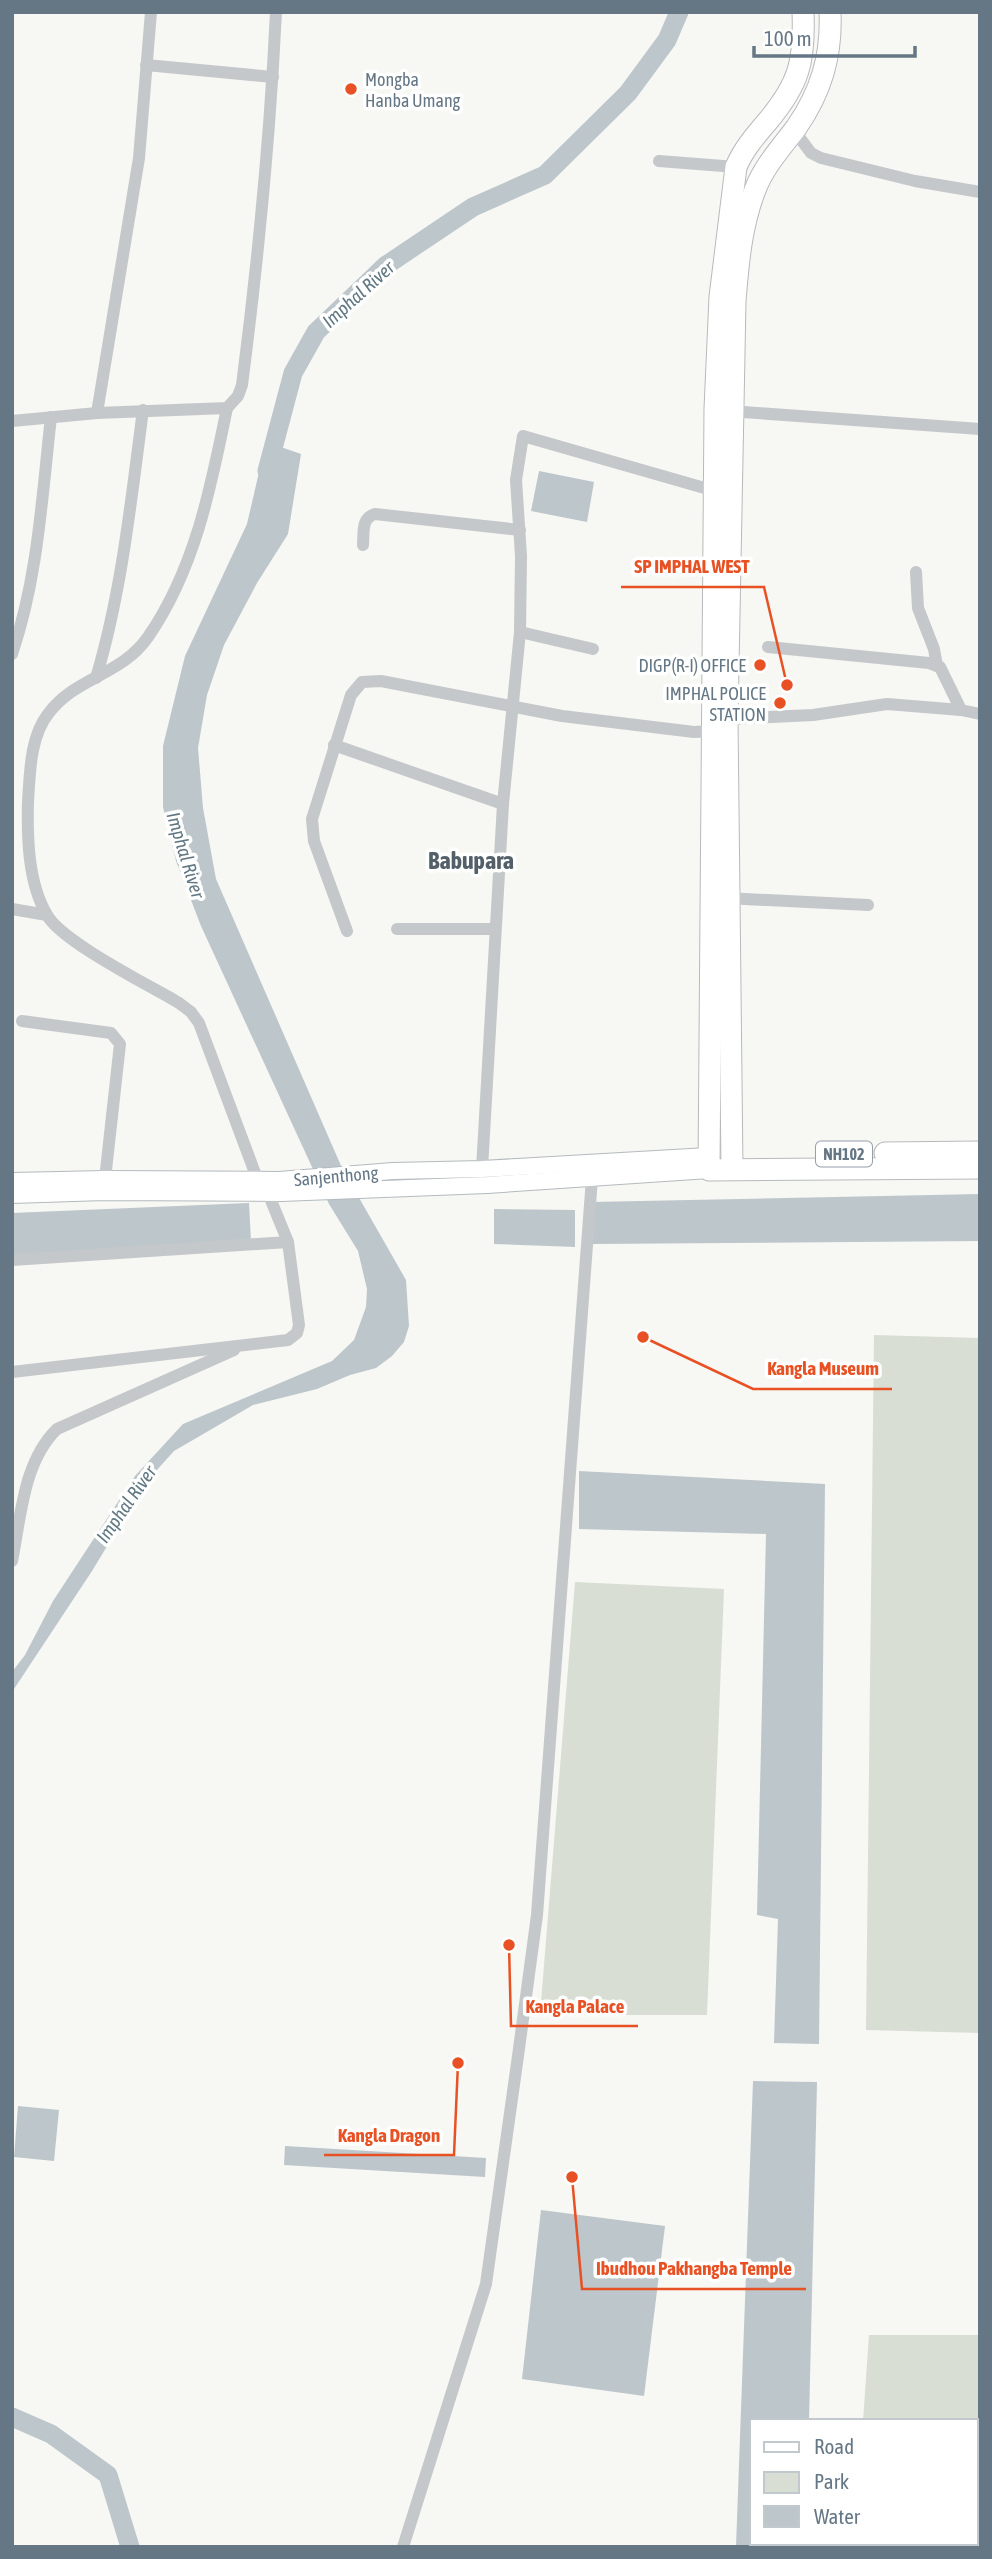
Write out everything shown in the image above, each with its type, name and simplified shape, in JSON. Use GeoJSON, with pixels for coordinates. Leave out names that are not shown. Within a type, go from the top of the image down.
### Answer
{"type":"FeatureCollection","features":[{"type":"Feature","properties":{"kind":"highway"},"geometry":{"type":"LineString","coordinates":[[708,1163],[719,1006],[723,410],[720,297],[736,167],[746,148],[785,99],[797,76],[803,53],[803,12]]}},
{"type":"Feature","properties":{"kind":"highway"},"geometry":{"type":"LineString","coordinates":[[720,725],[715,491],[745,224],[764,171],[816,97],[825,72],[830,12]]}},
{"type":"Feature","properties":{"kind":"highway"},"geometry":{"type":"LineString","coordinates":[[719,1006],[732,1162]]}},
{"type":"Feature","properties":{"kind":"highway","name":"NH102"},"geometry":{"type":"LineString","coordinates":[[708,1163],[980,1152]]}},
{"type":"Feature","properties":{"kind":"highway","name":"NH102"},"geometry":{"type":"LineString","coordinates":[[732,1162],[980,1168]]}},
{"type":"Feature","properties":{"kind":"street"},"geometry":{"type":"LineString","coordinates":[[97,413],[139,158],[151,12]]}},
{"type":"Feature","properties":{"kind":"street"},"geometry":{"type":"LineString","coordinates":[[12,1372],[288,1340],[297,1333],[299,1325],[288,1242],[272,1187],[206,1039],[191,1012],[63,934],[47,915],[31,869],[29,840],[29,781],[39,728],[65,695],[124,663],[137,652],[161,618],[195,543],[227,408],[238,396],[242,385],[254,288],[273,77],[276,12]]}},
{"type":"Feature","properties":{"kind":"street"},"geometry":{"type":"LineString","coordinates":[[146,65],[273,77]]}},
{"type":"Feature","properties":{"kind":"street"},"geometry":{"type":"LineString","coordinates":[[794,130],[811,153],[821,158],[915,181],[980,192]]}},
{"type":"Feature","properties":{"kind":"street"},"geometry":{"type":"LineString","coordinates":[[659,161],[736,167]]}},
{"type":"Feature","properties":{"kind":"street"},"geometry":{"type":"LineString","coordinates":[[12,421],[143,410],[227,408]]}},
{"type":"Feature","properties":{"kind":"street"},"geometry":{"type":"LineString","coordinates":[[96,678],[109,635],[120,576],[143,410]]}},
{"type":"Feature","properties":{"kind":"street"},"geometry":{"type":"LineString","coordinates":[[723,410],[980,429]]}},
{"type":"Feature","properties":{"kind":"street"},"geometry":{"type":"LineString","coordinates":[[12,654],[26,608],[34,560],[51,417]]}},
{"type":"Feature","properties":{"kind":"street"},"geometry":{"type":"LineString","coordinates":[[482,1169],[503,804],[520,632],[520,530],[516,481],[523,436],[715,491]]}},
{"type":"Feature","properties":{"kind":"street"},"geometry":{"type":"LineString","coordinates":[[363,545],[366,518],[375,514],[520,530]]}},
{"type":"Feature","properties":{"kind":"street"},"geometry":{"type":"LineString","coordinates":[[916,572],[918,608],[934,649],[937,666]]}},
{"type":"Feature","properties":{"kind":"street"},"geometry":{"type":"LineString","coordinates":[[520,632],[593,649]]}},
{"type":"Feature","properties":{"kind":"street"},"geometry":{"type":"LineString","coordinates":[[768,646],[937,666],[940,667],[961,710]]}},
{"type":"Feature","properties":{"kind":"street"},"geometry":{"type":"LineString","coordinates":[[347,931],[312,829],[314,808],[351,695],[356,686],[369,681],[562,716],[661,729],[813,715],[887,704],[980,714]]}},
{"type":"Feature","properties":{"kind":"street"},"geometry":{"type":"LineString","coordinates":[[334,745],[503,804]]}},
{"type":"Feature","properties":{"kind":"street"},"geometry":{"type":"LineString","coordinates":[[720,898],[868,905]]}},
{"type":"Feature","properties":{"kind":"street"},"geometry":{"type":"LineString","coordinates":[[12,909],[47,915]]}},
{"type":"Feature","properties":{"kind":"street"},"geometry":{"type":"LineString","coordinates":[[397,929],[495,929]]}},
{"type":"Feature","properties":{"kind":"street"},"geometry":{"type":"LineString","coordinates":[[22,1021],[111,1033],[120,1044],[105,1179]]}},
{"type":"Feature","properties":{"kind":"street"},"geometry":{"type":"LineString","coordinates":[[392,1179],[482,1169],[708,1163]]}},
{"type":"Feature","properties":{"kind":"street"},"geometry":{"type":"LineString","coordinates":[[392,1179],[487,1185],[592,1178],[708,1163]]}},
{"type":"Feature","properties":{"kind":"street"},"geometry":{"type":"LineString","coordinates":[[403,2547],[486,2284],[515,2082],[537,1916],[592,1178]]}},
{"type":"Feature","properties":{"kind":"street"},"geometry":{"type":"LineString","coordinates":[[12,1181],[105,1179],[272,1187]]}},
{"type":"Feature","properties":{"kind":"street","name":"Sanjenthong"},"geometry":{"type":"LineString","coordinates":[[272,1187],[392,1179]]}},
{"type":"Feature","properties":{"kind":"street"},"geometry":{"type":"LineString","coordinates":[[12,1195],[272,1187]]}},
{"type":"Feature","properties":{"kind":"street"},"geometry":{"type":"LineString","coordinates":[[12,1260],[288,1242]]}},
{"type":"Feature","properties":{"kind":"street"},"geometry":{"type":"LineString","coordinates":[[12,1561],[32,1467],[47,1438],[57,1429],[246,1345]]}},
{"type":"Feature","properties":{"kind":"green space"},"geometry":{"type":"Polygon","coordinates":[[[874,1335],[980,1338],[980,2033],[866,2030],[874,1335]]]}},
{"type":"Feature","properties":{"kind":"green space"},"geometry":{"type":"Polygon","coordinates":[[[575,1582],[724,1589],[707,2015],[540,2015],[575,1582]]]}},
{"type":"Feature","properties":{"kind":"green space"},"geometry":{"type":"Polygon","coordinates":[[[869,2335],[980,2335],[978,2519],[978,2419],[863,2419],[869,2335]]]}},
{"type":"Feature","properties":{"kind":"green space"},"geometry":{"type":"Polygon","coordinates":[[[855,2545],[976,2545],[976,2547],[855,2545]]]}},
{"type":"Feature","properties":{"kind":"water"},"geometry":{"type":"Polygon","coordinates":[[[266,442],[301,454],[288,534],[257,583],[224,645],[207,695],[198,748],[203,808],[216,879],[342,1168],[406,1280],[409,1326],[404,1342],[376,1368],[350,1375],[317,1389],[253,1405],[174,1451],[146,1482],[92,1571],[12,1692],[12,1672],[25,1655],[53,1601],[135,1476],[183,1424],[332,1361],[354,1340],[366,1307],[367,1289],[358,1251],[329,1204],[201,926],[176,861],[163,807],[163,746],[185,656],[247,524],[266,442]]]}},
{"type":"Feature","properties":{"kind":"water"},"geometry":{"type":"Polygon","coordinates":[[[539,471],[594,482],[587,522],[531,511],[539,471]]]}},
{"type":"Feature","properties":{"kind":"water"},"geometry":{"type":"Polygon","coordinates":[[[980,1194],[980,1241],[592,1244],[592,1202],[980,1194]]]}},
{"type":"Feature","properties":{"kind":"water"},"geometry":{"type":"Polygon","coordinates":[[[249,1203],[251,1242],[12,1255],[12,1213],[249,1203]]]}},
{"type":"Feature","properties":{"kind":"water"},"geometry":{"type":"Polygon","coordinates":[[[494,1209],[575,1210],[575,1247],[494,1244],[494,1209]]]}},
{"type":"Feature","properties":{"kind":"water"},"geometry":{"type":"Polygon","coordinates":[[[579,1471],[825,1484],[819,2044],[774,2043],[778,1919],[757,1915],[766,1534],[579,1529],[579,1471]]]}},
{"type":"Feature","properties":{"kind":"water"},"geometry":{"type":"Polygon","coordinates":[[[753,2081],[817,2082],[809,2419],[750,2419],[750,2545],[806,2547],[736,2547],[753,2081]]]}},
{"type":"Feature","properties":{"kind":"water"},"geometry":{"type":"Polygon","coordinates":[[[18,2106],[59,2110],[54,2161],[14,2157],[18,2106]]]}},
{"type":"Feature","properties":{"kind":"water"},"geometry":{"type":"Polygon","coordinates":[[[285,2146],[486,2158],[485,2177],[284,2165],[285,2146]]]}},
{"type":"Feature","properties":{"kind":"water"},"geometry":{"type":"Polygon","coordinates":[[[541,2210],[665,2226],[644,2396],[522,2379],[541,2210]]]}},
{"type":"Feature","properties":{"kind":"waterway","name":"Imphal River"},"geometry":{"type":"LineString","coordinates":[[267,471],[293,373],[316,332],[385,266],[473,207],[545,175],[628,93],[667,40],[679,12]]}},
{"type":"Feature","properties":{"kind":"waterway","name":"Imphal River"},"geometry":{"type":"LineString","coordinates":[[12,2417],[51,2434],[108,2475],[130,2547]]}},
{"type":"Feature","properties":{"kind":"place","name":"Mongba Hanba Umang"},"geometry":{"type":"Point","coordinates":[351,89]}},
{"type":"Feature","properties":{"kind":"place","name":"DIGP(R-I) OFFICE"},"geometry":{"type":"Point","coordinates":[760,665]}},
{"type":"Feature","properties":{"kind":"place","name":"SP IMPHAL WEST"},"geometry":{"type":"Point","coordinates":[787,685]}},
{"type":"Feature","properties":{"kind":"place","name":"IMPHAL POLICE STATION"},"geometry":{"type":"Point","coordinates":[780,703]}},
{"type":"Feature","properties":{"kind":"place","name":"Kangla Museum"},"geometry":{"type":"Point","coordinates":[643,1337]}},
{"type":"Feature","properties":{"kind":"place","name":"Kangla Palace"},"geometry":{"type":"Point","coordinates":[509,1945]}},
{"type":"Feature","properties":{"kind":"place","name":"Kangla Dragon"},"geometry":{"type":"Point","coordinates":[458,2063]}},
{"type":"Feature","properties":{"kind":"place","name":"Ibudhou Pakhangba Temple"},"geometry":{"type":"Point","coordinates":[572,2177]}},
{"type":"Feature","properties":{"kind":"district","name":"Babupara"},"geometry":{"type":"Point","coordinates":[471,860]}}]}
